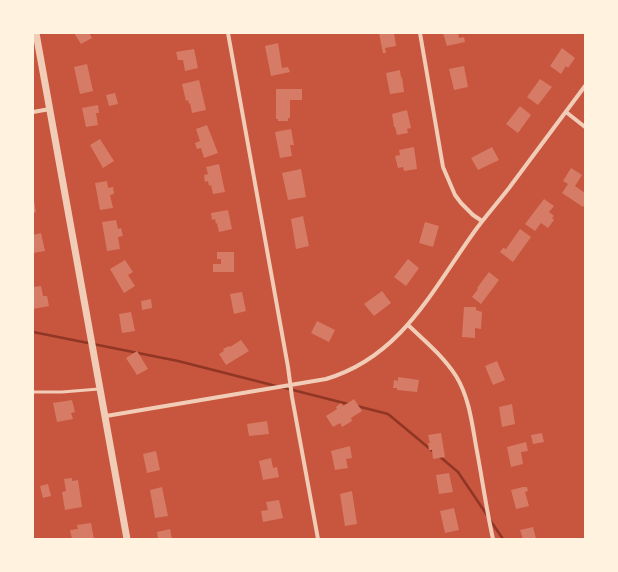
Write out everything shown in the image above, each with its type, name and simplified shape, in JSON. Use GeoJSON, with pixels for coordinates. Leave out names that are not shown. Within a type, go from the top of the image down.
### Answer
{"type":"FeatureCollection","features":[{"type":"Feature","properties":{"kind":"street"},"geometry":{"type":"LineString","coordinates":[[36,33],[127,539]]}},
{"type":"Feature","properties":{"kind":"street"},"geometry":{"type":"LineString","coordinates":[[228,33],[318,539]]}},
{"type":"Feature","properties":{"kind":"street"},"geometry":{"type":"LineString","coordinates":[[420,33],[443,167],[455,195],[473,215],[482,221]]}},
{"type":"Feature","properties":{"kind":"street"},"geometry":{"type":"LineString","coordinates":[[106,416],[326,379],[350,370],[370,359],[382,350],[408,325],[426,303],[482,221],[585,86]]}},
{"type":"Feature","properties":{"kind":"street"},"geometry":{"type":"LineString","coordinates":[[33,112],[50,109]]}},
{"type":"Feature","properties":{"kind":"street"},"geometry":{"type":"LineString","coordinates":[[566,112],[585,127]]}},
{"type":"Feature","properties":{"kind":"street"},"geometry":{"type":"LineString","coordinates":[[408,325],[444,361],[456,376],[461,386],[469,410],[493,539]]}},
{"type":"Feature","properties":{"kind":"lane"},"geometry":{"type":"LineString","coordinates":[[33,392],[62,392],[101,389]]}},
{"type":"Feature","properties":{"kind":"building"},"geometry":{"type":"Polygon","coordinates":[[[74,33],[89,33],[92,38],[81,44],[74,33]]]}},
{"type":"Feature","properties":{"kind":"building"},"geometry":{"type":"Polygon","coordinates":[[[379,33],[394,33],[396,46],[385,48],[386,53],[383,53],[379,33]]]}},
{"type":"Feature","properties":{"kind":"building"},"geometry":{"type":"Polygon","coordinates":[[[443,33],[458,33],[459,38],[464,37],[465,42],[447,46],[443,33]]]}},
{"type":"Feature","properties":{"kind":"building"},"geometry":{"type":"Polygon","coordinates":[[[278,43],[282,68],[288,67],[290,72],[271,76],[265,46],[278,43]]]}},
{"type":"Feature","properties":{"kind":"building"},"geometry":{"type":"Polygon","coordinates":[[[562,48],[575,58],[568,68],[566,66],[561,74],[550,66],[562,48]]]}},
{"type":"Feature","properties":{"kind":"building"},"geometry":{"type":"Polygon","coordinates":[[[194,49],[198,68],[185,71],[183,60],[178,60],[176,52],[194,49]]]}},
{"type":"Feature","properties":{"kind":"building"},"geometry":{"type":"Polygon","coordinates":[[[87,64],[93,91],[80,94],[74,67],[87,64]]]}},
{"type":"Feature","properties":{"kind":"building"},"geometry":{"type":"Polygon","coordinates":[[[464,66],[468,87],[454,90],[449,69],[464,66]]]}},
{"type":"Feature","properties":{"kind":"building"},"geometry":{"type":"Polygon","coordinates":[[[400,70],[404,92],[390,94],[386,73],[400,70]]]}},
{"type":"Feature","properties":{"kind":"building"},"geometry":{"type":"Polygon","coordinates":[[[540,79],[552,87],[538,105],[527,97],[540,79]]]}},
{"type":"Feature","properties":{"kind":"building"},"geometry":{"type":"Polygon","coordinates":[[[199,80],[206,110],[192,113],[190,103],[189,104],[188,100],[186,101],[182,84],[199,80]]]}},
{"type":"Feature","properties":{"kind":"building"},"geometry":{"type":"Polygon","coordinates":[[[276,89],[302,89],[302,100],[290,100],[290,118],[288,118],[288,121],[278,121],[278,119],[276,119],[276,89]]]}},
{"type":"Feature","properties":{"kind":"building"},"geometry":{"type":"Polygon","coordinates":[[[115,93],[118,104],[109,106],[106,95],[115,93]]]}},
{"type":"Feature","properties":{"kind":"building"},"geometry":{"type":"Polygon","coordinates":[[[98,105],[99,113],[96,113],[98,125],[86,127],[82,108],[98,105]]]}},
{"type":"Feature","properties":{"kind":"building"},"geometry":{"type":"Polygon","coordinates":[[[520,106],[531,115],[518,133],[506,124],[520,106]]]}},
{"type":"Feature","properties":{"kind":"building"},"geometry":{"type":"Polygon","coordinates":[[[407,110],[411,128],[407,129],[408,133],[397,135],[392,114],[407,110]]]}},
{"type":"Feature","properties":{"kind":"building"},"geometry":{"type":"Polygon","coordinates":[[[207,125],[218,153],[204,158],[201,148],[197,149],[195,143],[200,141],[196,129],[207,125]]]}},
{"type":"Feature","properties":{"kind":"building"},"geometry":{"type":"Polygon","coordinates":[[[291,129],[294,145],[290,145],[292,156],[280,158],[275,132],[291,129]]]}},
{"type":"Feature","properties":{"kind":"building"},"geometry":{"type":"Polygon","coordinates":[[[100,139],[114,161],[103,168],[90,145],[100,139]]]}},
{"type":"Feature","properties":{"kind":"building"},"geometry":{"type":"Polygon","coordinates":[[[414,147],[417,169],[404,171],[403,167],[398,168],[395,156],[400,155],[399,150],[414,147]]]}},
{"type":"Feature","properties":{"kind":"building"},"geometry":{"type":"Polygon","coordinates":[[[492,147],[499,160],[478,170],[471,158],[492,147]]]}},
{"type":"Feature","properties":{"kind":"building"},"geometry":{"type":"Polygon","coordinates":[[[219,164],[225,192],[213,194],[211,185],[209,186],[208,181],[205,182],[204,175],[208,174],[206,167],[219,164]]]}},
{"type":"Feature","properties":{"kind":"building"},"geometry":{"type":"Polygon","coordinates":[[[571,168],[582,175],[575,186],[585,193],[585,204],[583,207],[562,193],[568,184],[563,181],[571,168]]]}},
{"type":"Feature","properties":{"kind":"building"},"geometry":{"type":"Polygon","coordinates":[[[301,169],[306,197],[288,200],[282,173],[301,169]]]}},
{"type":"Feature","properties":{"kind":"building"},"geometry":{"type":"Polygon","coordinates":[[[107,181],[108,188],[113,187],[114,194],[110,195],[113,208],[100,210],[95,183],[107,181]]]}},
{"type":"Feature","properties":{"kind":"building"},"geometry":{"type":"Polygon","coordinates":[[[33,195],[36,212],[33,213],[33,195]]]}},
{"type":"Feature","properties":{"kind":"building"},"geometry":{"type":"Polygon","coordinates":[[[544,199],[554,206],[549,212],[554,216],[552,218],[554,220],[548,228],[541,223],[535,231],[525,224],[544,199]]]}},
{"type":"Feature","properties":{"kind":"building"},"geometry":{"type":"Polygon","coordinates":[[[228,210],[232,229],[219,232],[215,219],[212,220],[211,213],[228,210]]]}},
{"type":"Feature","properties":{"kind":"building"},"geometry":{"type":"Polygon","coordinates":[[[303,216],[309,246],[296,249],[291,219],[303,216]]]}},
{"type":"Feature","properties":{"kind":"building"},"geometry":{"type":"Polygon","coordinates":[[[116,220],[118,229],[121,228],[123,236],[118,237],[120,249],[107,251],[102,222],[116,220]]]}},
{"type":"Feature","properties":{"kind":"building"},"geometry":{"type":"Polygon","coordinates":[[[425,222],[439,226],[433,247],[419,243],[425,222]]]}},
{"type":"Feature","properties":{"kind":"building"},"geometry":{"type":"Polygon","coordinates":[[[520,229],[531,237],[513,262],[500,252],[503,248],[506,249],[520,229]]]}},
{"type":"Feature","properties":{"kind":"building"},"geometry":{"type":"Polygon","coordinates":[[[41,233],[45,251],[33,253],[33,235],[41,233]]]}},
{"type":"Feature","properties":{"kind":"building"},"geometry":{"type":"Polygon","coordinates":[[[217,252],[234,252],[234,272],[213,272],[213,264],[221,264],[221,259],[217,259],[217,252]]]}},
{"type":"Feature","properties":{"kind":"building"},"geometry":{"type":"Polygon","coordinates":[[[408,259],[419,268],[406,286],[394,277],[408,259]]]}},
{"type":"Feature","properties":{"kind":"building"},"geometry":{"type":"Polygon","coordinates":[[[125,260],[133,272],[128,275],[135,286],[124,293],[110,269],[125,260]]]}},
{"type":"Feature","properties":{"kind":"building"},"geometry":{"type":"Polygon","coordinates":[[[489,272],[499,280],[481,304],[472,297],[489,272]]]}},
{"type":"Feature","properties":{"kind":"building"},"geometry":{"type":"Polygon","coordinates":[[[41,286],[43,296],[47,296],[49,306],[33,309],[33,287],[41,286]]]}},
{"type":"Feature","properties":{"kind":"building"},"geometry":{"type":"Polygon","coordinates":[[[382,291],[391,303],[374,316],[364,304],[382,291]]]}},
{"type":"Feature","properties":{"kind":"building"},"geometry":{"type":"Polygon","coordinates":[[[242,292],[246,311],[234,314],[230,294],[242,292]]]}},
{"type":"Feature","properties":{"kind":"building"},"geometry":{"type":"Polygon","coordinates":[[[151,299],[152,308],[142,310],[141,301],[151,299]]]}},
{"type":"Feature","properties":{"kind":"building"},"geometry":{"type":"Polygon","coordinates":[[[464,307],[476,307],[476,310],[482,312],[481,329],[475,328],[475,338],[462,337],[464,307]]]}},
{"type":"Feature","properties":{"kind":"building"},"geometry":{"type":"Polygon","coordinates":[[[131,312],[135,331],[122,333],[119,314],[131,312]]]}},
{"type":"Feature","properties":{"kind":"building"},"geometry":{"type":"Polygon","coordinates":[[[317,321],[335,330],[329,342],[311,333],[317,321]]]}},
{"type":"Feature","properties":{"kind":"building"},"geometry":{"type":"Polygon","coordinates":[[[241,340],[249,351],[226,365],[219,354],[224,351],[223,349],[229,346],[230,347],[241,340]]]}},
{"type":"Feature","properties":{"kind":"building"},"geometry":{"type":"Polygon","coordinates":[[[137,351],[148,369],[137,375],[126,358],[137,351]]]}},
{"type":"Feature","properties":{"kind":"building"},"geometry":{"type":"Polygon","coordinates":[[[497,361],[505,380],[493,385],[485,366],[497,361]]]}},
{"type":"Feature","properties":{"kind":"building"},"geometry":{"type":"Polygon","coordinates":[[[398,377],[419,380],[417,392],[397,390],[397,388],[393,388],[394,380],[398,381],[398,377]]]}},
{"type":"Feature","properties":{"kind":"building"},"geometry":{"type":"Polygon","coordinates":[[[354,399],[362,411],[351,418],[352,421],[342,427],[340,423],[333,427],[326,416],[337,409],[336,407],[341,403],[343,406],[354,399]]]}},
{"type":"Feature","properties":{"kind":"building"},"geometry":{"type":"Polygon","coordinates":[[[72,400],[75,412],[71,413],[73,419],[57,422],[53,403],[72,400]]]}},
{"type":"Feature","properties":{"kind":"building"},"geometry":{"type":"Polygon","coordinates":[[[512,404],[515,424],[502,427],[499,407],[512,404]]]}},
{"type":"Feature","properties":{"kind":"building"},"geometry":{"type":"Polygon","coordinates":[[[267,421],[269,434],[249,436],[247,424],[267,421]]]}},
{"type":"Feature","properties":{"kind":"building"},"geometry":{"type":"Polygon","coordinates":[[[441,433],[445,457],[433,459],[432,450],[429,450],[428,443],[430,443],[428,435],[441,433]]]}},
{"type":"Feature","properties":{"kind":"building"},"geometry":{"type":"Polygon","coordinates":[[[542,433],[544,442],[533,444],[531,435],[542,433]]]}},
{"type":"Feature","properties":{"kind":"building"},"geometry":{"type":"Polygon","coordinates":[[[526,442],[528,451],[521,452],[523,464],[511,467],[507,447],[526,442]]]}},
{"type":"Feature","properties":{"kind":"building"},"geometry":{"type":"Polygon","coordinates":[[[350,446],[352,458],[346,459],[348,468],[335,470],[331,451],[350,446]]]}},
{"type":"Feature","properties":{"kind":"building"},"geometry":{"type":"Polygon","coordinates":[[[156,451],[160,470],[147,473],[143,454],[156,451]]]}},
{"type":"Feature","properties":{"kind":"building"},"geometry":{"type":"Polygon","coordinates":[[[271,458],[273,468],[277,467],[279,477],[263,480],[259,461],[271,458]]]}},
{"type":"Feature","properties":{"kind":"building"},"geometry":{"type":"Polygon","coordinates":[[[449,473],[453,492],[439,494],[436,475],[449,473]]]}},
{"type":"Feature","properties":{"kind":"building"},"geometry":{"type":"Polygon","coordinates":[[[72,478],[72,481],[78,480],[82,507],[65,510],[62,492],[66,491],[64,479],[72,478]]]}},
{"type":"Feature","properties":{"kind":"building"},"geometry":{"type":"Polygon","coordinates":[[[48,484],[51,496],[43,498],[40,486],[48,484]]]}},
{"type":"Feature","properties":{"kind":"building"},"geometry":{"type":"Polygon","coordinates":[[[162,487],[168,516],[155,518],[150,490],[162,487]]]}},
{"type":"Feature","properties":{"kind":"building"},"geometry":{"type":"Polygon","coordinates":[[[527,487],[528,491],[525,492],[529,506],[516,509],[511,490],[527,487]]]}},
{"type":"Feature","properties":{"kind":"building"},"geometry":{"type":"Polygon","coordinates":[[[352,491],[357,524],[345,526],[340,494],[352,491]]]}},
{"type":"Feature","properties":{"kind":"building"},"geometry":{"type":"Polygon","coordinates":[[[279,500],[283,518],[263,522],[261,511],[268,510],[266,502],[279,500]]]}},
{"type":"Feature","properties":{"kind":"building"},"geometry":{"type":"Polygon","coordinates":[[[454,508],[459,530],[445,533],[440,511],[454,508]]]}},
{"type":"Feature","properties":{"kind":"building"},"geometry":{"type":"Polygon","coordinates":[[[91,523],[94,539],[72,539],[70,530],[78,529],[77,525],[91,523]]]}},
{"type":"Feature","properties":{"kind":"building"},"geometry":{"type":"Polygon","coordinates":[[[533,527],[536,539],[523,539],[520,530],[533,527]]]}},
{"type":"Feature","properties":{"kind":"building"},"geometry":{"type":"Polygon","coordinates":[[[170,529],[172,539],[158,539],[157,532],[170,529]]]}},
{"type":"Feature","properties":{"kind":"waterway"},"geometry":{"type":"LineString","coordinates":[[33,332],[178,361],[276,386]]}},
{"type":"Feature","properties":{"kind":"waterway"},"geometry":{"type":"LineString","coordinates":[[281,387],[348,404]]}},
{"type":"Feature","properties":{"kind":"waterway"},"geometry":{"type":"LineString","coordinates":[[357,406],[388,414],[435,453]]}},
{"type":"Feature","properties":{"kind":"waterway"},"geometry":{"type":"LineString","coordinates":[[439,456],[458,472],[487,515]]}},
{"type":"Feature","properties":{"kind":"waterway"},"geometry":{"type":"LineString","coordinates":[[490,520],[503,539]]}}]}
